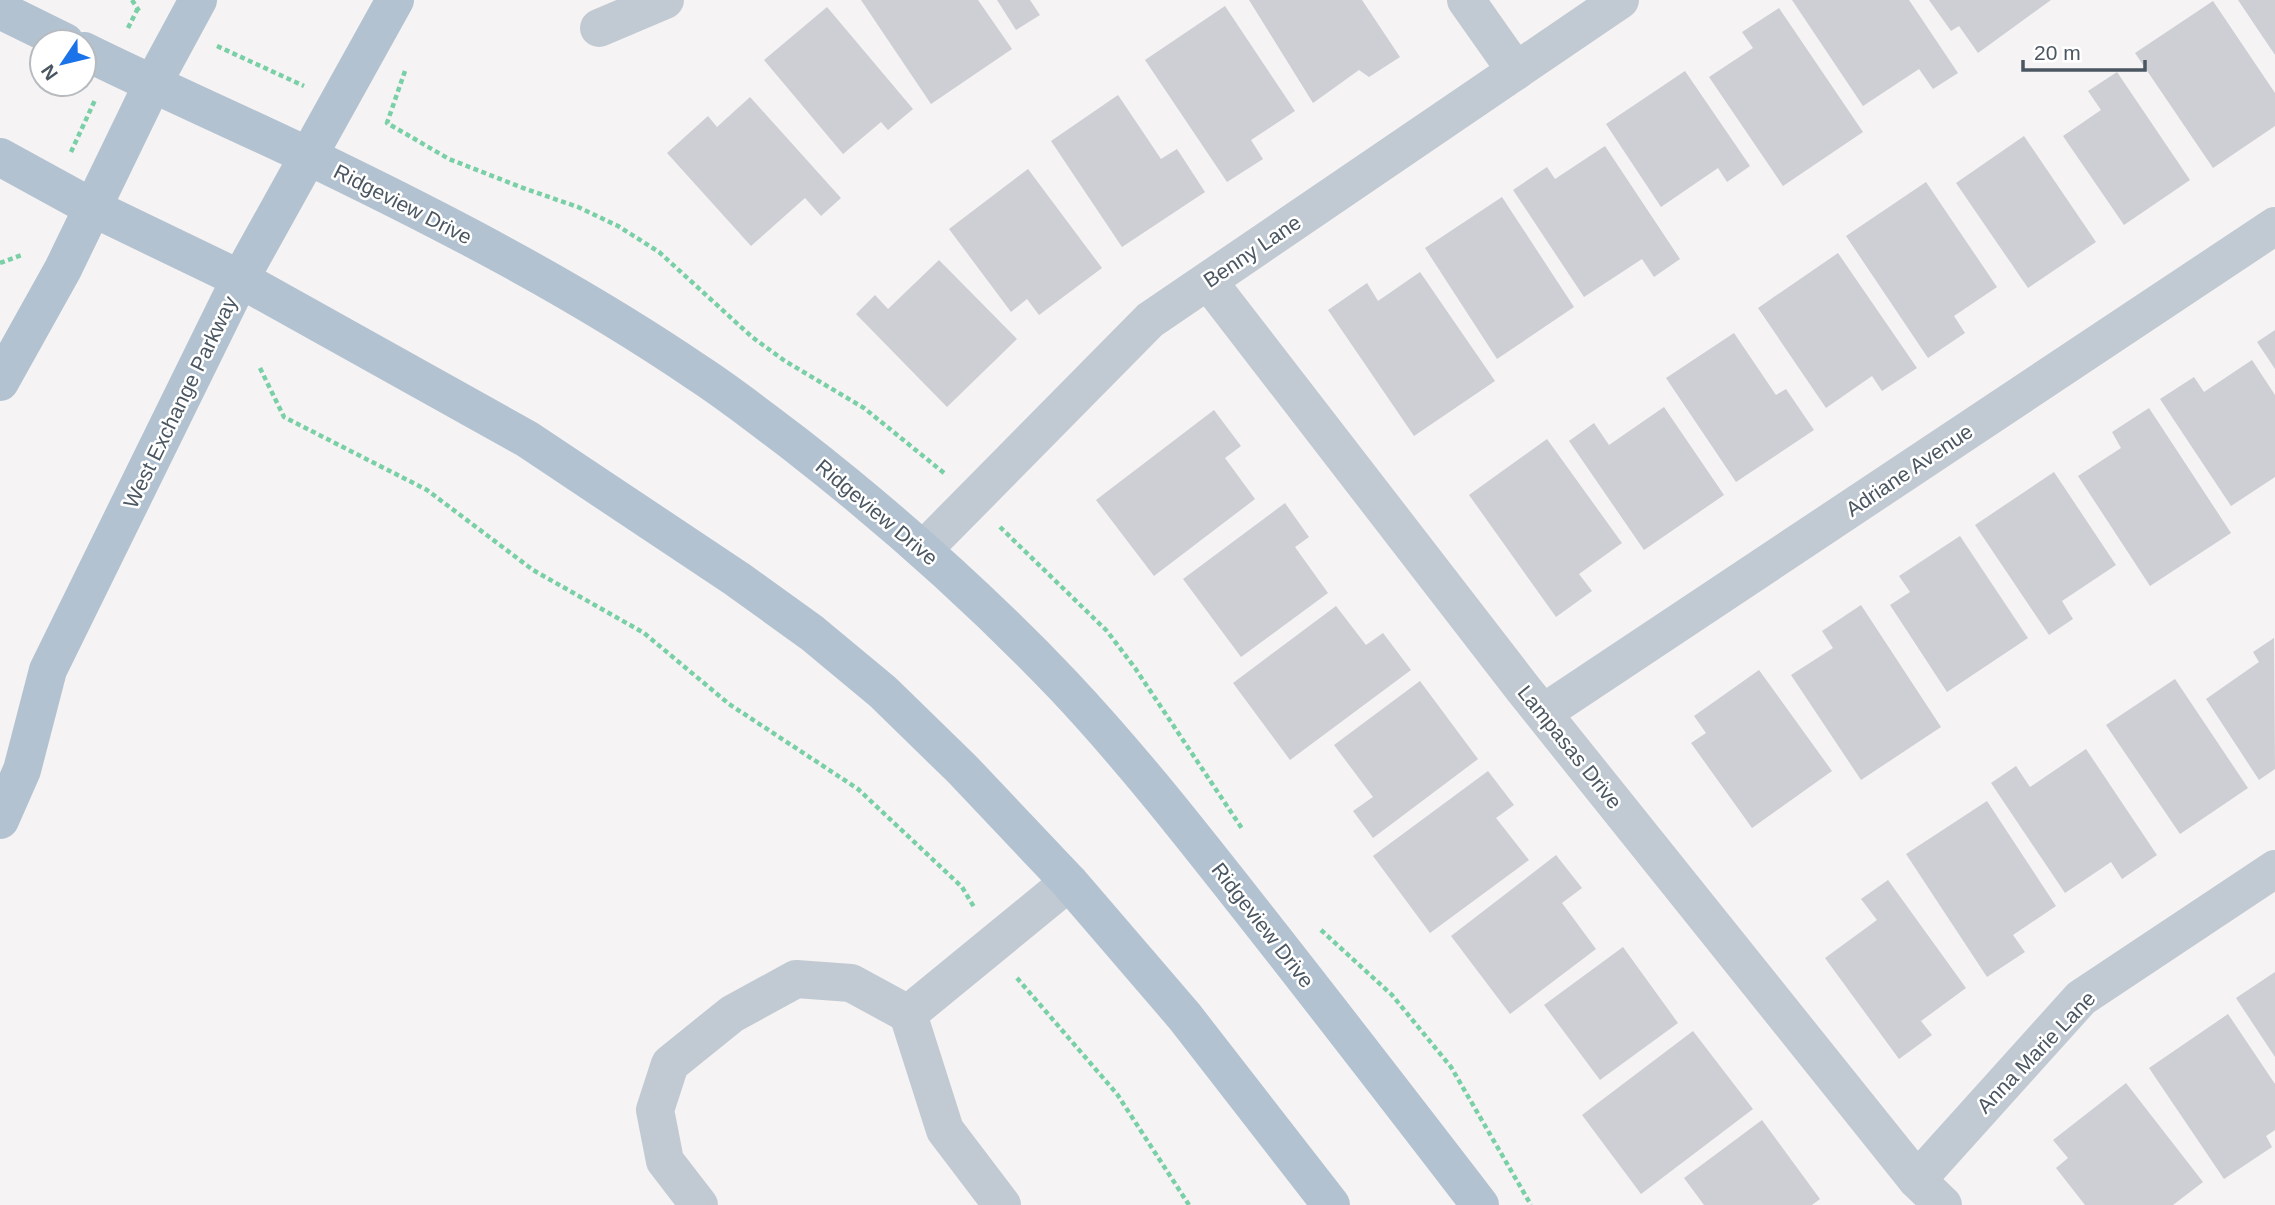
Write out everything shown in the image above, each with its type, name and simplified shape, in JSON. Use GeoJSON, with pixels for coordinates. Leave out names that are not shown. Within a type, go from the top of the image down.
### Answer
{"type":"FeatureCollection","features":[{"type":"Feature","properties":{"kind":"main road","name":"West Exchange Parkway"},"geometry":{"type":"LineString","coordinates":[[0,820],[22,770],[48,670],[240,279],[395,0]]}},
{"type":"Feature","properties":{"kind":"main road"},"geometry":{"type":"LineString","coordinates":[[0,10],[37,28]]}},
{"type":"Feature","properties":{"kind":"main road"},"geometry":{"type":"LineString","coordinates":[[0,382],[62,269],[152,85],[190,15]]}},
{"type":"Feature","properties":{"kind":"main road","name":"Ridgeview Drive"},"geometry":{"type":"LineString","coordinates":[[98,58],[309,157],[447,226],[544,279],[697,372],[829,470],[897,526],[989,611],[1064,686],[1135,764],[1480,1205]]}},
{"type":"Feature","properties":{"kind":"main road"},"geometry":{"type":"LineString","coordinates":[[0,157],[93,208],[240,279],[527,439],[813,633],[883,692],[962,769],[1069,882],[1185,1017],[1331,1205]]}},
{"type":"Feature","properties":{"kind":"street"},"geometry":{"type":"LineString","coordinates":[[599,28],[665,0]]}},
{"type":"Feature","properties":{"kind":"street"},"geometry":{"type":"LineString","coordinates":[[1466,0],[1516,71]]}},
{"type":"Feature","properties":{"kind":"street","name":"Benny Lane"},"geometry":{"type":"LineString","coordinates":[[923,550],[1150,320],[1620,0]]}},
{"type":"Feature","properties":{"kind":"street","name":"Adriane Avenue"},"geometry":{"type":"LineString","coordinates":[[1543,713],[2275,226]]}},
{"type":"Feature","properties":{"kind":"street","name":"Lampasas Drive"},"geometry":{"type":"LineString","coordinates":[[1208,281],[1543,713],[1930,1193]]}},
{"type":"Feature","properties":{"kind":"street","name":"Anna Marie Lane"},"geometry":{"type":"LineString","coordinates":[[1930,1193],[2081,998],[2275,869]]}},
{"type":"Feature","properties":{"kind":"street"},"geometry":{"type":"LineString","coordinates":[[908,1014],[1069,882]]}},
{"type":"Feature","properties":{"kind":"street"},"geometry":{"type":"LineString","coordinates":[[699,1205],[665,1161],[655,1110],[670,1064],[732,1014],[796,979],[851,983],[908,1014],[945,1130],[1002,1205]]}},
{"type":"Feature","properties":{"kind":"path"},"geometry":{"type":"LineString","coordinates":[[132,0],[136,10]]}},
{"type":"Feature","properties":{"kind":"path"},"geometry":{"type":"LineString","coordinates":[[136,10],[190,15],[339,102],[387,123],[449,159],[578,207],[618,226],[659,252],[752,337],[785,361],[864,408],[952,480]]}},
{"type":"Feature","properties":{"kind":"path"},"geometry":{"type":"LineString","coordinates":[[98,58],[136,10]]}},
{"type":"Feature","properties":{"kind":"path"},"geometry":{"type":"LineString","coordinates":[[387,123],[408,64]]}},
{"type":"Feature","properties":{"kind":"path"},"geometry":{"type":"LineString","coordinates":[[55,186],[85,98]]}},
{"type":"Feature","properties":{"kind":"path"},"geometry":{"type":"LineString","coordinates":[[0,263],[21,257],[27,245]]}},
{"type":"Feature","properties":{"kind":"path"},"geometry":{"type":"LineString","coordinates":[[260,368],[284,417],[427,490],[533,570],[644,633],[729,704],[858,789],[962,887],[1016,977],[1117,1094],[1189,1205]]}},
{"type":"Feature","properties":{"kind":"path"},"geometry":{"type":"LineString","coordinates":[[1000,526],[1107,631],[1135,668],[1250,839]]}},
{"type":"Feature","properties":{"kind":"path"},"geometry":{"type":"LineString","coordinates":[[1319,928],[1392,995],[1451,1066],[1531,1205]]}},
{"type":"Feature","properties":{"kind":"building"},"geometry":{"type":"Polygon","coordinates":[[[861,0],[978,0],[1012,49],[931,104],[861,0]]]}},
{"type":"Feature","properties":{"kind":"building"},"geometry":{"type":"Polygon","coordinates":[[[997,0],[1030,0],[1040,15],[1016,30],[997,0]]]}},
{"type":"Feature","properties":{"kind":"building"},"geometry":{"type":"Polygon","coordinates":[[[1249,0],[1362,0],[1400,57],[1369,77],[1359,70],[1313,103],[1249,0]]]}},
{"type":"Feature","properties":{"kind":"building"},"geometry":{"type":"Polygon","coordinates":[[[1792,0],[1909,0],[1958,73],[1933,89],[1919,69],[1863,106],[1792,0]]]}},
{"type":"Feature","properties":{"kind":"building"},"geometry":{"type":"Polygon","coordinates":[[[1929,0],[2051,0],[1978,53],[1959,26],[1951,31],[1929,0]]]}},
{"type":"Feature","properties":{"kind":"building"},"geometry":{"type":"Polygon","coordinates":[[[2238,0],[2275,0],[2275,55],[2238,0]]]}},
{"type":"Feature","properties":{"kind":"building"},"geometry":{"type":"Polygon","coordinates":[[[2213,1],[2275,93],[2275,126],[2213,168],[2135,53],[2213,1]]]}},
{"type":"Feature","properties":{"kind":"building"},"geometry":{"type":"Polygon","coordinates":[[[1225,6],[1295,111],[1251,140],[1263,159],[1227,182],[1145,60],[1225,6]]]}},
{"type":"Feature","properties":{"kind":"building"},"geometry":{"type":"Polygon","coordinates":[[[827,7],[913,109],[888,130],[881,122],[843,154],[764,60],[827,7]]]}},
{"type":"Feature","properties":{"kind":"building"},"geometry":{"type":"Polygon","coordinates":[[[1779,8],[1863,132],[1783,186],[1709,77],[1753,48],[1742,32],[1779,8]]]}},
{"type":"Feature","properties":{"kind":"building"},"geometry":{"type":"Polygon","coordinates":[[[1685,71],[1750,166],[1727,182],[1718,168],[1661,207],[1606,124],[1685,71]]]}},
{"type":"Feature","properties":{"kind":"building"},"geometry":{"type":"Polygon","coordinates":[[[2117,72],[2190,180],[2124,225],[2063,136],[2101,110],[2088,91],[2117,72]]]}},
{"type":"Feature","properties":{"kind":"building"},"geometry":{"type":"Polygon","coordinates":[[[1118,95],[1161,159],[1177,149],[1205,192],[1122,247],[1051,141],[1118,95]]]}},
{"type":"Feature","properties":{"kind":"building"},"geometry":{"type":"Polygon","coordinates":[[[750,97],[841,198],[821,216],[805,198],[751,246],[667,153],[708,116],[717,127],[750,97]]]}},
{"type":"Feature","properties":{"kind":"building"},"geometry":{"type":"Polygon","coordinates":[[[2024,136],[2096,242],[2028,288],[1956,183],[2024,136]]]}},
{"type":"Feature","properties":{"kind":"building"},"geometry":{"type":"Polygon","coordinates":[[[1605,146],[1680,259],[1654,277],[1642,259],[1584,297],[1513,190],[1547,167],[1555,179],[1605,146]]]}},
{"type":"Feature","properties":{"kind":"building"},"geometry":{"type":"Polygon","coordinates":[[[1028,169],[1102,268],[1039,315],[1027,299],[1011,312],[949,229],[1028,169]]]}},
{"type":"Feature","properties":{"kind":"building"},"geometry":{"type":"Polygon","coordinates":[[[1926,182],[1997,287],[1954,316],[1965,333],[1928,358],[1846,236],[1926,182]]]}},
{"type":"Feature","properties":{"kind":"building"},"geometry":{"type":"Polygon","coordinates":[[[1502,197],[1574,307],[1497,359],[1425,248],[1502,197]]]}},
{"type":"Feature","properties":{"kind":"building"},"geometry":{"type":"Polygon","coordinates":[[[1838,253],[1917,368],[1882,391],[1872,376],[1826,408],[1758,308],[1838,253]]]}},
{"type":"Feature","properties":{"kind":"building"},"geometry":{"type":"Polygon","coordinates":[[[939,260],[1017,339],[947,407],[856,314],[875,295],[888,309],[939,260]]]}},
{"type":"Feature","properties":{"kind":"building"},"geometry":{"type":"Polygon","coordinates":[[[1420,272],[1495,381],[1414,436],[1328,310],[1367,283],[1378,301],[1420,272]]]}},
{"type":"Feature","properties":{"kind":"building"},"geometry":{"type":"Polygon","coordinates":[[[2275,330],[2275,369],[2257,342],[2275,330]]]}},
{"type":"Feature","properties":{"kind":"building"},"geometry":{"type":"Polygon","coordinates":[[[1734,333],[1776,395],[1786,389],[1814,430],[1736,482],[1666,378],[1734,333]]]}},
{"type":"Feature","properties":{"kind":"building"},"geometry":{"type":"Polygon","coordinates":[[[2252,360],[2275,395],[2275,477],[2231,506],[2160,399],[2194,377],[2204,392],[2252,360]]]}},
{"type":"Feature","properties":{"kind":"building"},"geometry":{"type":"Polygon","coordinates":[[[1664,407],[1724,495],[1644,550],[1569,441],[1594,423],[1609,445],[1664,407]]]}},
{"type":"Feature","properties":{"kind":"building"},"geometry":{"type":"Polygon","coordinates":[[[2149,408],[2231,533],[2150,586],[2078,476],[2121,448],[2112,432],[2149,408]]]}},
{"type":"Feature","properties":{"kind":"building"},"geometry":{"type":"Polygon","coordinates":[[[1214,410],[1241,446],[1225,458],[1255,499],[1154,576],[1096,500],[1214,410]]]}},
{"type":"Feature","properties":{"kind":"building"},"geometry":{"type":"Polygon","coordinates":[[[1547,439],[1622,543],[1579,574],[1592,591],[1556,617],[1469,495],[1547,439]]]}},
{"type":"Feature","properties":{"kind":"building"},"geometry":{"type":"Polygon","coordinates":[[[2054,472],[2116,565],[2062,601],[2073,619],[2049,635],[1975,525],[2054,472]]]}},
{"type":"Feature","properties":{"kind":"building"},"geometry":{"type":"Polygon","coordinates":[[[1285,503],[1309,537],[1295,547],[1328,593],[1241,657],[1183,579],[1285,503]]]}},
{"type":"Feature","properties":{"kind":"building"},"geometry":{"type":"Polygon","coordinates":[[[1960,536],[2028,638],[1947,692],[1890,605],[1910,592],[1899,576],[1960,536]]]}},
{"type":"Feature","properties":{"kind":"building"},"geometry":{"type":"Polygon","coordinates":[[[1861,605],[1941,727],[1861,780],[1791,675],[1833,648],[1822,631],[1861,605]]]}},
{"type":"Feature","properties":{"kind":"building"},"geometry":{"type":"Polygon","coordinates":[[[1336,606],[1366,645],[1383,633],[1411,670],[1290,760],[1233,683],[1336,606]]]}},
{"type":"Feature","properties":{"kind":"building"},"geometry":{"type":"Polygon","coordinates":[[[2274,638],[2275,769],[2259,780],[2206,699],[2259,662],[2253,652],[2274,638]]]}},
{"type":"Feature","properties":{"kind":"building"},"geometry":{"type":"Polygon","coordinates":[[[1759,670],[1832,771],[1752,828],[1691,743],[1706,733],[1694,716],[1759,670]]]}},
{"type":"Feature","properties":{"kind":"building"},"geometry":{"type":"Polygon","coordinates":[[[2175,679],[2248,788],[2180,834],[2106,725],[2175,679]]]}},
{"type":"Feature","properties":{"kind":"building"},"geometry":{"type":"Polygon","coordinates":[[[1420,681],[1478,759],[1373,838],[1353,811],[1373,797],[1334,745],[1420,681]]]}},
{"type":"Feature","properties":{"kind":"building"},"geometry":{"type":"Polygon","coordinates":[[[2086,749],[2157,855],[2122,879],[2111,862],[2065,893],[1991,783],[2016,766],[2030,787],[2086,749]]]}},
{"type":"Feature","properties":{"kind":"building"},"geometry":{"type":"Polygon","coordinates":[[[1488,771],[1514,805],[1496,818],[1529,860],[1430,933],[1373,856],[1488,771]]]}},
{"type":"Feature","properties":{"kind":"building"},"geometry":{"type":"Polygon","coordinates":[[[1987,801],[2056,906],[2013,935],[2025,952],[1987,977],[1906,854],[1987,801]]]}},
{"type":"Feature","properties":{"kind":"building"},"geometry":{"type":"Polygon","coordinates":[[[1556,855],[1582,888],[1562,903],[1596,949],[1510,1014],[1451,936],[1556,855]]]}},
{"type":"Feature","properties":{"kind":"building"},"geometry":{"type":"Polygon","coordinates":[[[1888,880],[1966,988],[1921,1021],[1932,1035],[1899,1059],[1825,958],[1877,920],[1861,899],[1888,880]]]}},
{"type":"Feature","properties":{"kind":"building"},"geometry":{"type":"Polygon","coordinates":[[[1623,947],[1678,1023],[1600,1080],[1544,1005],[1623,947]]]}},
{"type":"Feature","properties":{"kind":"building"},"geometry":{"type":"Polygon","coordinates":[[[2275,972],[2275,1057],[2236,998],[2275,972]]]}},
{"type":"Feature","properties":{"kind":"building"},"geometry":{"type":"Polygon","coordinates":[[[2228,1014],[2275,1084],[2275,1130],[2266,1136],[2272,1147],[2224,1179],[2149,1068],[2228,1014]]]}},
{"type":"Feature","properties":{"kind":"building"},"geometry":{"type":"Polygon","coordinates":[[[1693,1031],[1753,1109],[1641,1194],[1582,1115],[1693,1031]]]}},
{"type":"Feature","properties":{"kind":"building"},"geometry":{"type":"Polygon","coordinates":[[[2126,1083],[2203,1182],[2173,1205],[2085,1205],[2056,1168],[2068,1158],[2053,1140],[2126,1083]]]}},
{"type":"Feature","properties":{"kind":"building"},"geometry":{"type":"Polygon","coordinates":[[[1762,1120],[1820,1199],[1812,1205],[1704,1205],[1684,1178],[1762,1120]]]}}]}
